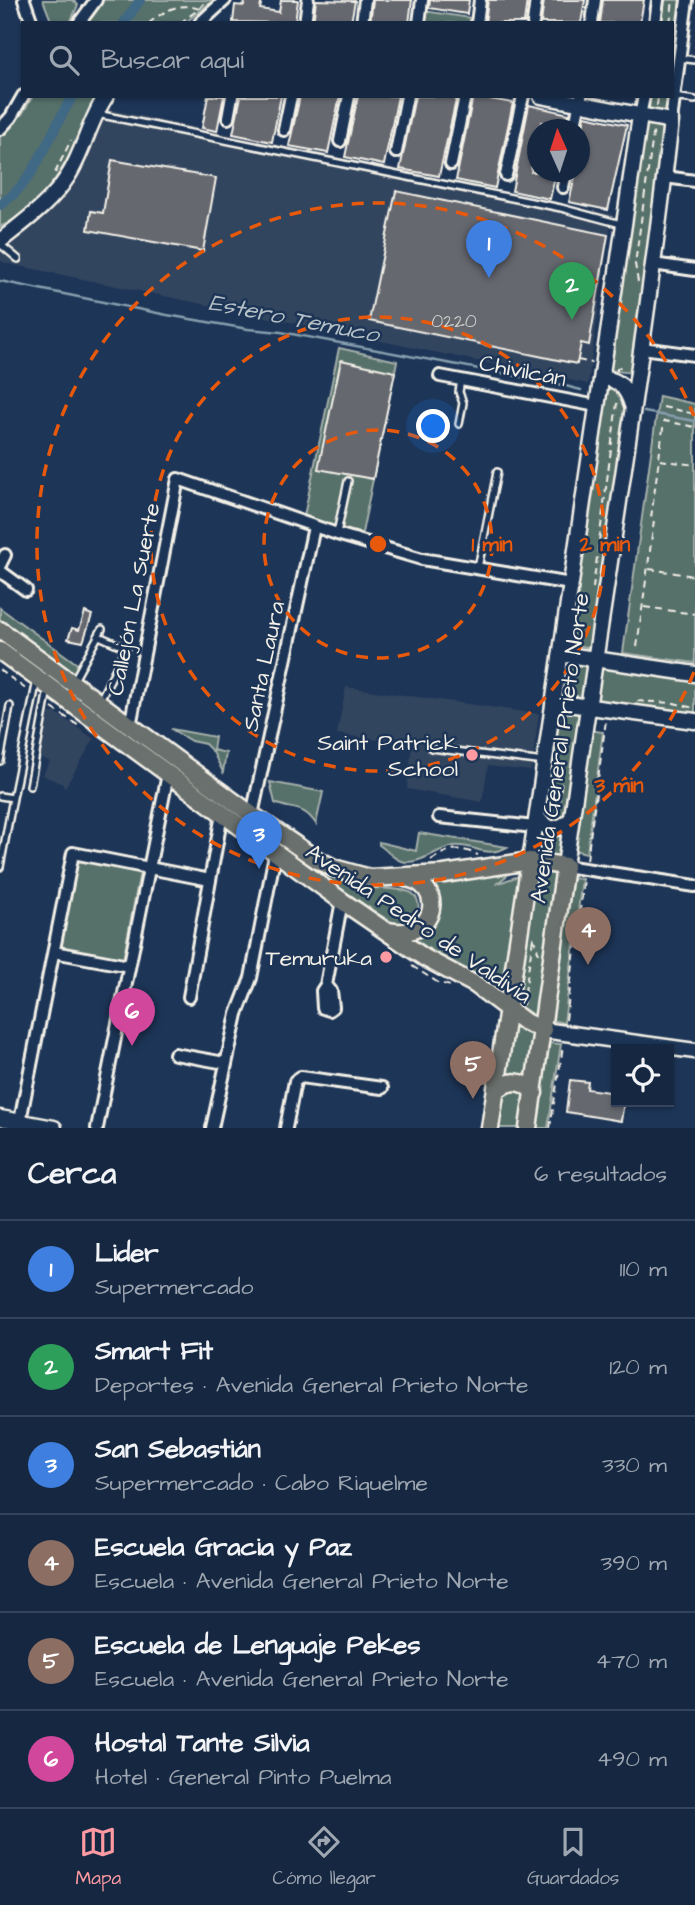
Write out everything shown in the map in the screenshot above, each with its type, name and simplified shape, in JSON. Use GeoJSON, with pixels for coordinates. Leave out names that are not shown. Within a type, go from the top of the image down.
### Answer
{"type":"FeatureCollection","features":[{"type":"Feature","properties":{"kind":"main road","name":"Avenida Pedro de Valdivia"},"geometry":{"type":"LineString","coordinates":[[0,630],[253,815],[316,859],[334,868],[370,878],[444,874],[530,861],[565,866]]}},
{"type":"Feature","properties":{"kind":"main road","name":"Avenida Pedro de Valdivia"},"geometry":{"type":"LineString","coordinates":[[0,651],[342,901],[425,958],[467,980],[535,1024]]}},
{"type":"Feature","properties":{"kind":"main road"},"geometry":{"type":"LineString","coordinates":[[167,774],[180,769],[190,769]]}},
{"type":"Feature","properties":{"kind":"main road","name":"Avenida General Prieto Norte"},"geometry":{"type":"LineString","coordinates":[[490,1128],[530,861]]}},
{"type":"Feature","properties":{"kind":"main road","name":"Avenida General Prieto Norte"},"geometry":{"type":"LineString","coordinates":[[528,1128],[534,1093],[535,1024],[565,866]]}},
{"type":"Feature","properties":{"kind":"main road"},"geometry":{"type":"LineString","coordinates":[[386,930],[414,931],[423,925],[429,916],[431,904],[428,891],[411,878],[401,877]]}},
{"type":"Feature","properties":{"kind":"main road"},"geometry":{"type":"LineString","coordinates":[[496,1091],[505,1084],[516,1082],[526,1085],[534,1093]]}},
{"type":"Feature","properties":{"kind":"street"},"geometry":{"type":"LineString","coordinates":[[24,0],[31,21]]}},
{"type":"Feature","properties":{"kind":"street"},"geometry":{"type":"LineString","coordinates":[[80,21],[96,0]]}},
{"type":"Feature","properties":{"kind":"street"},"geometry":{"type":"LineString","coordinates":[[202,21],[225,0]]}},
{"type":"Feature","properties":{"kind":"street"},"geometry":{"type":"LineString","coordinates":[[304,21],[308,0]]}},
{"type":"Feature","properties":{"kind":"street"},"geometry":{"type":"LineString","coordinates":[[362,21],[365,0]]}},
{"type":"Feature","properties":{"kind":"street"},"geometry":{"type":"LineString","coordinates":[[419,21],[422,0]]}},
{"type":"Feature","properties":{"kind":"street"},"geometry":{"type":"LineString","coordinates":[[477,21],[480,0]]}},
{"type":"Feature","properties":{"kind":"street"},"geometry":{"type":"LineString","coordinates":[[533,21],[536,0]]}},
{"type":"Feature","properties":{"kind":"street"},"geometry":{"type":"LineString","coordinates":[[592,21],[595,0]]}},
{"type":"Feature","properties":{"kind":"street"},"geometry":{"type":"LineString","coordinates":[[655,21],[658,0]]}},
{"type":"Feature","properties":{"kind":"street","name":"Avenida General Prieto Norte"},"geometry":{"type":"LineString","coordinates":[[674,97],[687,0]]}},
{"type":"Feature","properties":{"kind":"street"},"geometry":{"type":"LineString","coordinates":[[0,129],[22,98]]}},
{"type":"Feature","properties":{"kind":"street"},"geometry":{"type":"LineString","coordinates":[[0,243],[47,203],[69,175],[95,114],[105,98]]}},
{"type":"Feature","properties":{"kind":"street"},"geometry":{"type":"LineString","coordinates":[[228,118],[232,98]]}},
{"type":"Feature","properties":{"kind":"street"},"geometry":{"type":"LineString","coordinates":[[284,130],[291,98]]}},
{"type":"Feature","properties":{"kind":"street"},"geometry":{"type":"LineString","coordinates":[[340,141],[349,98]]}},
{"type":"Feature","properties":{"kind":"street"},"geometry":{"type":"LineString","coordinates":[[396,152],[407,98]]}},
{"type":"Feature","properties":{"kind":"street"},"geometry":{"type":"LineString","coordinates":[[451,164],[465,98]]}},
{"type":"Feature","properties":{"kind":"street"},"geometry":{"type":"LineString","coordinates":[[506,175],[523,98]]}},
{"type":"Feature","properties":{"kind":"street"},"geometry":{"type":"LineString","coordinates":[[560,98],[671,121]]}},
{"type":"Feature","properties":{"kind":"street","name":"Avenida General Prieto Norte"},"geometry":{"type":"LineString","coordinates":[[530,861],[597,406],[606,380],[624,225],[648,117],[643,98]]}},
{"type":"Feature","properties":{"kind":"street","name":"Avenida General Prieto Norte"},"geometry":{"type":"LineString","coordinates":[[565,866],[594,659],[634,409],[674,98]]}},
{"type":"Feature","properties":{"kind":"street"},"geometry":{"type":"LineString","coordinates":[[576,119],[580,100]]}},
{"type":"Feature","properties":{"kind":"street"},"geometry":{"type":"LineString","coordinates":[[664,177],[695,181]]}},
{"type":"Feature","properties":{"kind":"street"},"geometry":{"type":"LineString","coordinates":[[563,187],[564,182]]}},
{"type":"Feature","properties":{"kind":"street"},"geometry":{"type":"LineString","coordinates":[[653,264],[695,270]]}},
{"type":"Feature","properties":{"kind":"street"},"geometry":{"type":"LineString","coordinates":[[642,348],[695,355]]}},
{"type":"Feature","properties":{"kind":"street","name":"Chivilcán"},"geometry":{"type":"LineString","coordinates":[[440,376],[597,406]]}},
{"type":"Feature","properties":{"kind":"street"},"geometry":{"type":"LineString","coordinates":[[606,380],[625,387],[634,409]]}},
{"type":"Feature","properties":{"kind":"street","name":"Callejón La Suerte"},"geometry":{"type":"LineString","coordinates":[[130,726],[178,479],[314,527]]}},
{"type":"Feature","properties":{"kind":"street"},"geometry":{"type":"LineString","coordinates":[[314,527],[422,559],[571,584]]}},
{"type":"Feature","properties":{"kind":"street","name":"Santa Laura"},"geometry":{"type":"LineString","coordinates":[[253,815],[314,527]]}},
{"type":"Feature","properties":{"kind":"street"},"geometry":{"type":"LineString","coordinates":[[0,571],[26,590]]}},
{"type":"Feature","properties":{"kind":"street"},"geometry":{"type":"LineString","coordinates":[[561,654],[695,674]]}},
{"type":"Feature","properties":{"kind":"street"},"geometry":{"type":"LineString","coordinates":[[554,702],[695,721]]}},
{"type":"Feature","properties":{"kind":"street"},"geometry":{"type":"LineString","coordinates":[[97,1128],[167,774]]}},
{"type":"Feature","properties":{"kind":"street"},"geometry":{"type":"LineString","coordinates":[[189,997],[222,814]]}},
{"type":"Feature","properties":{"kind":"street"},"geometry":{"type":"LineString","coordinates":[[439,817],[536,821],[545,827],[556,829],[572,818]]}},
{"type":"Feature","properties":{"kind":"street"},"geometry":{"type":"LineString","coordinates":[[19,1125],[73,853],[210,880]]}},
{"type":"Feature","properties":{"kind":"street"},"geometry":{"type":"LineString","coordinates":[[212,1128],[237,1014],[251,978],[275,854]]}},
{"type":"Feature","properties":{"kind":"street"},"geometry":{"type":"LineString","coordinates":[[565,866],[695,886]]}},
{"type":"Feature","properties":{"kind":"street"},"geometry":{"type":"LineString","coordinates":[[326,985],[342,901]]}},
{"type":"Feature","properties":{"kind":"street"},"geometry":{"type":"LineString","coordinates":[[54,952],[129,966]]}},
{"type":"Feature","properties":{"kind":"street"},"geometry":{"type":"LineString","coordinates":[[535,1024],[565,1033],[695,1051]]}},
{"type":"Feature","properties":{"kind":"street"},"geometry":{"type":"LineString","coordinates":[[175,1054],[225,1063]]}},
{"type":"Feature","properties":{"kind":"street"},"geometry":{"type":"LineString","coordinates":[[286,1128],[295,1081],[302,1077],[382,1088]]}},
{"type":"Feature","properties":{"kind":"street"},"geometry":{"type":"LineString","coordinates":[[0,1118],[19,1125],[54,1128]]}},
{"type":"Feature","properties":{"kind":"lane"},"geometry":{"type":"LineString","coordinates":[[679,58],[695,60]]}},
{"type":"Feature","properties":{"kind":"lane"},"geometry":{"type":"LineString","coordinates":[[674,97],[695,100]]}},
{"type":"Feature","properties":{"kind":"lane"},"geometry":{"type":"LineString","coordinates":[[95,114],[561,208],[624,225]]}},
{"type":"Feature","properties":{"kind":"lane"},"geometry":{"type":"LineString","coordinates":[[0,243],[18,259]]}},
{"type":"Feature","properties":{"kind":"lane"},"geometry":{"type":"LineString","coordinates":[[459,424],[463,403],[458,393],[461,380]]}},
{"type":"Feature","properties":{"kind":"lane"},"geometry":{"type":"LineString","coordinates":[[478,569],[497,472]]}},
{"type":"Feature","properties":{"kind":"lane"},"geometry":{"type":"LineString","coordinates":[[337,534],[348,481]]}},
{"type":"Feature","properties":{"kind":"lane"},"geometry":{"type":"LineString","coordinates":[[72,684],[102,629]]}},
{"type":"Feature","properties":{"kind":"lane"},"geometry":{"type":"LineString","coordinates":[[98,703],[126,648],[99,636]]}},
{"type":"Feature","properties":{"kind":"lane"},"geometry":{"type":"LineString","coordinates":[[30,786],[43,682]]}},
{"type":"Feature","properties":{"kind":"lane"},"geometry":{"type":"LineString","coordinates":[[0,867],[13,798],[43,682]]}},
{"type":"Feature","properties":{"kind":"lane"},"geometry":{"type":"LineString","coordinates":[[0,761],[10,706]]}},
{"type":"Feature","properties":{"kind":"lane"},"geometry":{"type":"LineString","coordinates":[[431,748],[545,762]]}},
{"type":"Feature","properties":{"kind":"lane"},"geometry":{"type":"LineString","coordinates":[[0,796],[13,798]]}},
{"type":"Feature","properties":{"kind":"path"},"geometry":{"type":"LineString","coordinates":[[183,21],[207,0]]}},
{"type":"Feature","properties":{"kind":"path"},"geometry":{"type":"LineString","coordinates":[[670,21],[673,0]]}},
{"type":"Feature","properties":{"kind":"path"},"geometry":{"type":"LineString","coordinates":[[152,21],[177,7],[191,6],[199,9]]}},
{"type":"Feature","properties":{"kind":"path"},"geometry":{"type":"LineString","coordinates":[[638,284],[635,264],[648,117],[657,98]]}},
{"type":"Feature","properties":{"kind":"path"},"geometry":{"type":"LineString","coordinates":[[53,176],[72,139]]}},
{"type":"Feature","properties":{"kind":"path"},"geometry":{"type":"LineString","coordinates":[[578,360],[587,362]]}},
{"type":"Feature","properties":{"kind":"path"},"geometry":{"type":"LineString","coordinates":[[593,594],[606,380],[617,368],[624,368],[627,363]]}},
{"type":"Feature","properties":{"kind":"path"},"geometry":{"type":"LineString","coordinates":[[663,407],[695,414]]}},
{"type":"Feature","properties":{"kind":"path"},"geometry":{"type":"LineString","coordinates":[[637,647],[664,421],[695,427]]}},
{"type":"Feature","properties":{"kind":"path"},"geometry":{"type":"LineString","coordinates":[[659,460],[695,465]]}},
{"type":"Feature","properties":{"kind":"path"},"geometry":{"type":"LineString","coordinates":[[648,569],[695,576]]}},
{"type":"Feature","properties":{"kind":"path"},"geometry":{"type":"LineString","coordinates":[[643,606],[695,614]]}},
{"type":"Feature","properties":{"kind":"path"},"geometry":{"type":"LineString","coordinates":[[550,1128],[607,709]]}},
{"type":"Feature","properties":{"kind":"path"},"geometry":{"type":"LineString","coordinates":[[555,748],[562,778],[556,829]]}},
{"type":"Feature","properties":{"kind":"path"},"geometry":{"type":"LineString","coordinates":[[431,860],[447,850],[457,848],[479,856]]}},
{"type":"Feature","properties":{"kind":"path"},"geometry":{"type":"LineString","coordinates":[[533,937],[522,1011],[535,1024]]}},
{"type":"Feature","properties":{"kind":"path"},"geometry":{"type":"LineString","coordinates":[[538,950],[540,956]]}},
{"type":"Feature","properties":{"kind":"shaded area"},"geometry":{"type":"Polygon","coordinates":[[[108,109],[612,214],[588,384],[0,260],[0,246],[50,208],[108,109]]]}},
{"type":"Feature","properties":{"kind":"shaded area","name":"Saint Patrick School"},"geometry":{"type":"Polygon","coordinates":[[[346,687],[539,714],[531,771],[488,766],[482,802],[407,789],[412,745],[337,734],[346,687]]]}},
{"type":"Feature","properties":{"kind":"shaded area"},"geometry":{"type":"Polygon","coordinates":[[[44,713],[56,713],[94,739],[64,789],[63,784],[42,775],[50,762],[37,755],[44,713]]]}},
{"type":"Feature","properties":{"kind":"green space"},"geometry":{"type":"Polygon","coordinates":[[[43,0],[73,0],[78,5],[71,21],[51,21],[43,0]]]}},
{"type":"Feature","properties":{"kind":"green space"},"geometry":{"type":"Polygon","coordinates":[[[100,0],[213,0],[187,21],[86,21],[100,0]]]}},
{"type":"Feature","properties":{"kind":"green space"},"geometry":{"type":"Polygon","coordinates":[[[661,0],[685,0],[676,58],[674,97],[674,21],[658,21],[661,0]]]}},
{"type":"Feature","properties":{"kind":"green space"},"geometry":{"type":"Polygon","coordinates":[[[424,11],[471,18],[470,21],[422,21],[424,11]]]}},
{"type":"Feature","properties":{"kind":"green space"},"geometry":{"type":"Polygon","coordinates":[[[32,98],[98,98],[71,153],[48,188],[18,217],[0,227],[0,134],[22,114],[32,98]]]}},
{"type":"Feature","properties":{"kind":"green space"},"geometry":{"type":"Polygon","coordinates":[[[646,98],[674,98],[669,118],[644,114],[646,98]]]}},
{"type":"Feature","properties":{"kind":"green space"},"geometry":{"type":"Polygon","coordinates":[[[656,122],[667,131],[632,373],[609,370],[644,127],[656,122]]]}},
{"type":"Feature","properties":{"kind":"green space"},"geometry":{"type":"Polygon","coordinates":[[[339,348],[397,361],[361,538],[303,521],[339,348]]]}},
{"type":"Feature","properties":{"kind":"green space"},"geometry":{"type":"Polygon","coordinates":[[[607,381],[628,396],[594,648],[566,644],[607,381]]]}},
{"type":"Feature","properties":{"kind":"green space"},"geometry":{"type":"Polygon","coordinates":[[[659,396],[695,404],[695,663],[623,653],[659,396]]]}},
{"type":"Feature","properties":{"kind":"green space"},"geometry":{"type":"Polygon","coordinates":[[[0,608],[80,666],[74,677],[0,621],[0,608]]]}},
{"type":"Feature","properties":{"kind":"green space"},"geometry":{"type":"Polygon","coordinates":[[[564,660],[592,664],[586,701],[558,697],[564,660]]]}},
{"type":"Feature","properties":{"kind":"green space"},"geometry":{"type":"Polygon","coordinates":[[[597,663],[695,678],[695,716],[592,704],[597,663]]]}},
{"type":"Feature","properties":{"kind":"green space"},"geometry":{"type":"Polygon","coordinates":[[[558,710],[572,711],[584,717],[563,861],[535,856],[558,710]]]}},
{"type":"Feature","properties":{"kind":"green space"},"geometry":{"type":"Polygon","coordinates":[[[171,729],[215,737],[213,750],[226,753],[223,772],[213,752],[205,744],[191,741],[171,729]]]}},
{"type":"Feature","properties":{"kind":"green space"},"geometry":{"type":"Polygon","coordinates":[[[588,730],[603,732],[587,853],[572,850],[588,730]]]}},
{"type":"Feature","properties":{"kind":"green space"},"geometry":{"type":"Polygon","coordinates":[[[270,782],[323,792],[316,824],[306,813],[275,803],[270,782]]]}},
{"type":"Feature","properties":{"kind":"green space"},"geometry":{"type":"Polygon","coordinates":[[[419,833],[507,847],[492,852],[454,846],[408,862],[398,860],[379,845],[379,842],[416,851],[419,833]]]}},
{"type":"Feature","properties":{"kind":"green space"},"geometry":{"type":"Polygon","coordinates":[[[272,846],[293,852],[350,884],[396,889],[413,894],[418,903],[415,919],[401,927],[368,909],[272,846]]]}},
{"type":"Feature","properties":{"kind":"green space"},"geometry":{"type":"Polygon","coordinates":[[[77,860],[140,872],[123,960],[60,947],[77,860]]]}},
{"type":"Feature","properties":{"kind":"green space"},"geometry":{"type":"Polygon","coordinates":[[[518,867],[496,884],[524,874],[505,1002],[405,941],[428,931],[437,919],[436,904],[427,882],[518,867]]]}},
{"type":"Feature","properties":{"kind":"green space"},"geometry":{"type":"Polygon","coordinates":[[[534,868],[561,872],[540,1019],[514,1003],[534,868]]]}},
{"type":"Feature","properties":{"kind":"green space"},"geometry":{"type":"Polygon","coordinates":[[[569,878],[582,879],[564,1023],[551,1020],[569,878]]]}},
{"type":"Feature","properties":{"kind":"green space"},"geometry":{"type":"Polygon","coordinates":[[[513,1021],[538,1036],[524,1128],[498,1128],[513,1021]]]}},
{"type":"Feature","properties":{"kind":"green space"},"geometry":{"type":"Polygon","coordinates":[[[546,1043],[561,1044],[548,1128],[533,1128],[546,1043]]]}},
{"type":"Feature","properties":{"kind":"building"},"geometry":{"type":"Polygon","coordinates":[[[245,0],[262,0],[260,9],[279,12],[281,0],[298,0],[295,21],[233,21],[235,5],[244,6],[245,0]]]}},
{"type":"Feature","properties":{"kind":"building"},"geometry":{"type":"Polygon","coordinates":[[[316,0],[355,1],[351,21],[313,21],[316,0]]]}},
{"type":"Feature","properties":{"kind":"building"},"geometry":{"type":"Polygon","coordinates":[[[373,0],[412,0],[409,21],[370,21],[373,0]]]}},
{"type":"Feature","properties":{"kind":"building"},"geometry":{"type":"Polygon","coordinates":[[[430,0],[469,0],[467,14],[429,8],[430,0]]]}},
{"type":"Feature","properties":{"kind":"building"},"geometry":{"type":"Polygon","coordinates":[[[488,0],[527,0],[524,21],[485,21],[488,0]]]}},
{"type":"Feature","properties":{"kind":"building"},"geometry":{"type":"Polygon","coordinates":[[[544,0],[585,0],[581,21],[541,21],[544,0]]]}},
{"type":"Feature","properties":{"kind":"building"},"geometry":{"type":"Polygon","coordinates":[[[603,0],[644,0],[640,21],[600,21],[603,0]]]}},
{"type":"Feature","properties":{"kind":"building"},"geometry":{"type":"Polygon","coordinates":[[[208,98],[224,98],[217,131],[202,128],[208,98]]]}},
{"type":"Feature","properties":{"kind":"building"},"geometry":{"type":"Polygon","coordinates":[[[241,98],[281,98],[272,142],[233,134],[241,98]]]}},
{"type":"Feature","properties":{"kind":"building"},"geometry":{"type":"Polygon","coordinates":[[[300,98],[340,98],[328,153],[289,146],[300,98]]]}},
{"type":"Feature","properties":{"kind":"building"},"geometry":{"type":"Polygon","coordinates":[[[358,98],[398,98],[384,165],[345,157],[358,98]]]}},
{"type":"Feature","properties":{"kind":"building"},"geometry":{"type":"Polygon","coordinates":[[[415,98],[457,98],[439,176],[400,169],[415,98]]]}},
{"type":"Feature","properties":{"kind":"building"},"geometry":{"type":"Polygon","coordinates":[[[473,98],[513,103],[495,188],[456,180],[473,98]]]}},
{"type":"Feature","properties":{"kind":"building"},"geometry":{"type":"Polygon","coordinates":[[[529,105],[569,114],[568,119],[527,119],[527,182],[554,182],[550,199],[512,191],[529,105]]]}},
{"type":"Feature","properties":{"kind":"building"},"geometry":{"type":"Polygon","coordinates":[[[585,116],[627,125],[608,210],[569,202],[574,182],[590,182],[590,119],[584,119],[585,116]]]}},
{"type":"Feature","properties":{"kind":"building"},"geometry":{"type":"Polygon","coordinates":[[[112,160],[216,178],[203,251],[88,230],[91,211],[103,213],[112,160]]]}},
{"type":"Feature","properties":{"kind":"building"},"geometry":{"type":"Polygon","coordinates":[[[396,191],[608,235],[589,345],[581,343],[577,364],[369,321],[396,191]]]}},
{"type":"Feature","properties":{"kind":"building"},"geometry":{"type":"Polygon","coordinates":[[[341,360],[395,372],[373,479],[318,469],[341,360]]]}},
{"type":"Feature","properties":{"kind":"building"},"geometry":{"type":"Polygon","coordinates":[[[85,612],[92,615],[83,642],[68,639],[72,628],[79,630],[85,612]]]}},
{"type":"Feature","properties":{"kind":"building"},"geometry":{"type":"Polygon","coordinates":[[[570,1080],[588,1082],[587,1089],[611,1092],[611,1107],[623,1107],[621,1121],[566,1112],[570,1080]]]}},
{"type":"Feature","properties":{"kind":"waterway"},"geometry":{"type":"LineString","coordinates":[[125,21],[140,0]]}},
{"type":"Feature","properties":{"kind":"waterway"},"geometry":{"type":"LineString","coordinates":[[0,205],[13,195],[33,169],[72,98]]}},
{"type":"Feature","properties":{"kind":"waterway","name":"Estero Temuco"},"geometry":{"type":"LineString","coordinates":[[0,281],[167,315],[281,332],[581,390]]}},
{"type":"Feature","properties":{"kind":"waterway"},"geometry":{"type":"LineString","coordinates":[[644,412],[695,421]]}},
{"type":"Feature","properties":{"kind":"place","name":"Lider"},"geometry":{"type":"Point","coordinates":[489,278]}},
{"type":"Feature","properties":{"kind":"place","name":"Smart Fit"},"geometry":{"type":"Point","coordinates":[572,320]}},
{"type":"Feature","properties":{"kind":"place","name":"Saint Patrick School"},"geometry":{"type":"Point","coordinates":[472,755]}},
{"type":"Feature","properties":{"kind":"place","name":"San Sebastián"},"geometry":{"type":"Point","coordinates":[259,869]}},
{"type":"Feature","properties":{"kind":"place","name":"Temuruka"},"geometry":{"type":"Point","coordinates":[386,957]}},
{"type":"Feature","properties":{"kind":"place","name":"Escuela Gracia y Paz"},"geometry":{"type":"Point","coordinates":[588,965]}},
{"type":"Feature","properties":{"kind":"place","name":"Hostal Tante Silvia"},"geometry":{"type":"Point","coordinates":[132,1046]}},
{"type":"Feature","properties":{"kind":"place","name":"Escuela de Lenguaje Pekes"},"geometry":{"type":"Point","coordinates":[473,1099]}}]}
